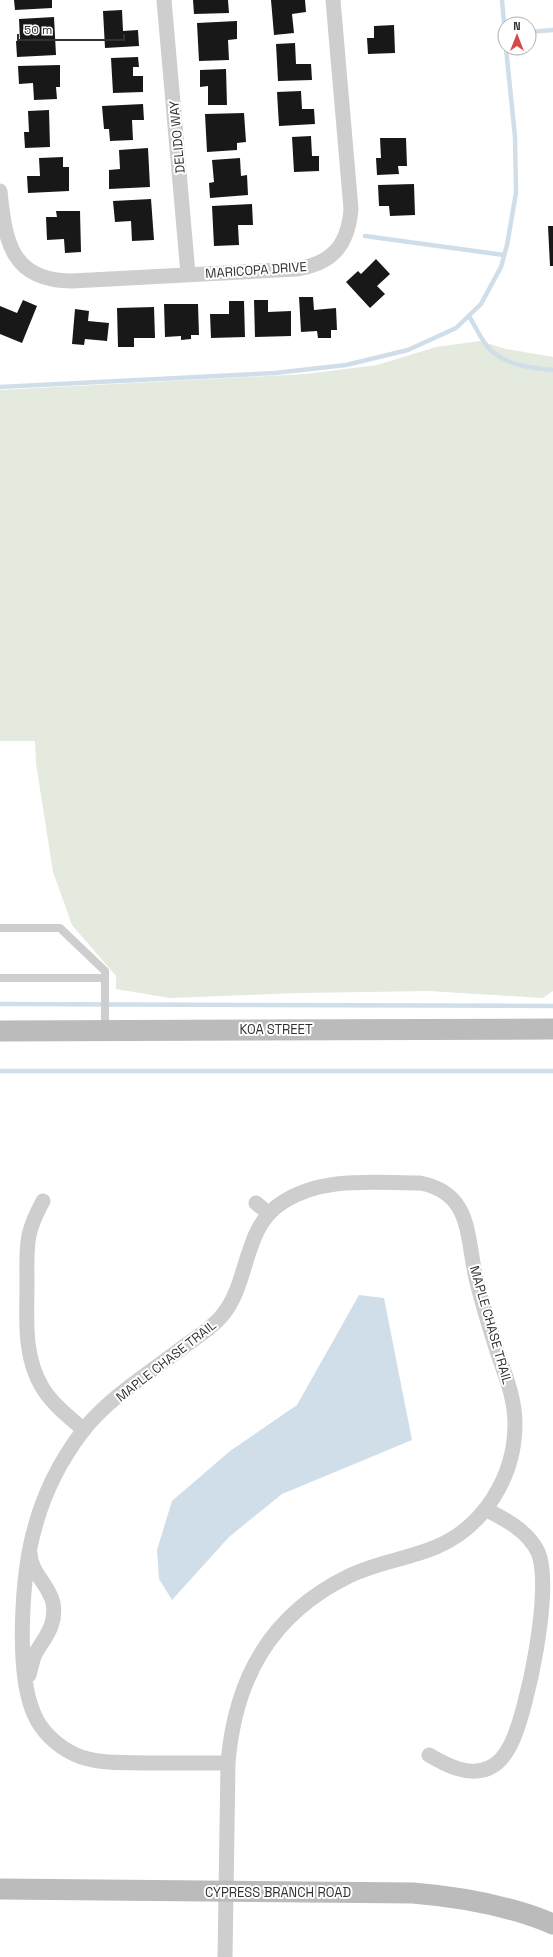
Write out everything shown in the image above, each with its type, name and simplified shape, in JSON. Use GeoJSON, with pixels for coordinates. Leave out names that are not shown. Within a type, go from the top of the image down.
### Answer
{"type":"FeatureCollection","features":[{"type":"Feature","properties":{"kind":"street","name":"DELIDO WAY"},"geometry":{"type":"LineString","coordinates":[[164,0],[188,274]]}},
{"type":"Feature","properties":{"kind":"street","name":"MARICOPA DRIVE"},"geometry":{"type":"LineString","coordinates":[[0,191],[4,231],[8,244],[21,263],[41,276],[53,280],[72,281],[297,269],[309,267],[319,263],[334,252],[348,232],[351,209],[333,0]]}},
{"type":"Feature","properties":{"kind":"street","name":"KOA STREET"},"geometry":{"type":"LineString","coordinates":[[0,1031],[553,1029]]}},
{"type":"Feature","properties":{"kind":"street","name":"MAPLE CHASE TRAIL"},"geometry":{"type":"LineString","coordinates":[[225,1957],[228,1763],[233,1721],[244,1686],[262,1652],[292,1616],[319,1593],[350,1575],[435,1547],[450,1540],[469,1527],[485,1509],[500,1487],[509,1463],[514,1437],[514,1411],[510,1388],[480,1298],[464,1216],[453,1198],[432,1185],[420,1183],[340,1183],[319,1186],[301,1192],[283,1202],[268,1214],[254,1236],[236,1294],[220,1318],[130,1387],[84,1430],[48,1489],[26,1561],[24,1594],[24,1658],[34,1713],[41,1726],[59,1745],[86,1759],[113,1762],[228,1763]]}},
{"type":"Feature","properties":{"kind":"street"},"geometry":{"type":"LineString","coordinates":[[42,1201],[33,1220],[28,1242],[27,1332],[29,1354],[35,1374],[42,1387],[52,1400],[84,1430]]}},
{"type":"Feature","properties":{"kind":"street"},"geometry":{"type":"LineString","coordinates":[[256,1203],[268,1214]]}},
{"type":"Feature","properties":{"kind":"street"},"geometry":{"type":"LineString","coordinates":[[429,1755],[448,1766],[469,1771],[483,1770],[495,1765],[511,1744],[530,1684],[539,1636],[542,1609],[544,1571],[542,1562],[532,1543],[524,1534],[504,1519],[485,1509]]}},
{"type":"Feature","properties":{"kind":"street"},"geometry":{"type":"LineString","coordinates":[[28,1686],[32,1662],[51,1630],[54,1612],[49,1592],[31,1564],[30,1544]]}},
{"type":"Feature","properties":{"kind":"street","name":"CYPRESS BRANCH ROAD"},"geometry":{"type":"LineString","coordinates":[[0,1889],[226,1892],[378,1892],[445,1896],[510,1908],[553,1924]]}},
{"type":"Feature","properties":{"kind":"lane"},"geometry":{"type":"LineString","coordinates":[[0,928],[60,928],[105,971],[105,1030]]}},
{"type":"Feature","properties":{"kind":"lane"},"geometry":{"type":"LineString","coordinates":[[0,978],[105,978]]}},
{"type":"Feature","properties":{"kind":"shaded area"},"geometry":{"type":"Polygon","coordinates":[[[480,341],[506,349],[553,357],[553,991],[543,998],[429,991],[300,993],[170,998],[116,989],[116,976],[72,925],[53,872],[36,763],[35,741],[0,741],[0,390],[306,374],[377,365],[436,347],[480,341]]]}},
{"type":"Feature","properties":{"kind":"shaded area"},"geometry":{"type":"Polygon","coordinates":[[[359,1295],[384,1298],[412,1440],[282,1494],[229,1537],[172,1600],[159,1579],[157,1550],[172,1501],[230,1451],[297,1405],[359,1295]]]}},
{"type":"Feature","properties":{"kind":"building"},"geometry":{"type":"Polygon","coordinates":[[[14,0],[52,0],[52,8],[15,10],[14,0]]]}},
{"type":"Feature","properties":{"kind":"building"},"geometry":{"type":"Polygon","coordinates":[[[193,0],[228,0],[229,13],[194,14],[193,0]]]}},
{"type":"Feature","properties":{"kind":"building"},"geometry":{"type":"Polygon","coordinates":[[[271,0],[305,0],[306,12],[292,14],[294,33],[274,35],[271,0]]]}},
{"type":"Feature","properties":{"kind":"building"},"geometry":{"type":"Polygon","coordinates":[[[122,10],[123,31],[138,30],[139,46],[105,48],[103,11],[122,10]]]}},
{"type":"Feature","properties":{"kind":"building"},"geometry":{"type":"Polygon","coordinates":[[[54,17],[56,55],[17,57],[16,41],[20,41],[19,19],[54,17]]]}},
{"type":"Feature","properties":{"kind":"building"},"geometry":{"type":"Polygon","coordinates":[[[237,21],[237,39],[228,40],[229,60],[199,61],[197,23],[237,21]]]}},
{"type":"Feature","properties":{"kind":"building"},"geometry":{"type":"Polygon","coordinates":[[[394,25],[395,53],[368,54],[367,38],[374,38],[374,26],[394,25]]]}},
{"type":"Feature","properties":{"kind":"building"},"geometry":{"type":"Polygon","coordinates":[[[295,43],[296,64],[311,64],[312,80],[278,81],[276,44],[295,43]]]}},
{"type":"Feature","properties":{"kind":"building"},"geometry":{"type":"Polygon","coordinates":[[[138,57],[139,67],[133,67],[133,76],[143,76],[143,92],[113,93],[111,58],[138,57]]]}},
{"type":"Feature","properties":{"kind":"building"},"geometry":{"type":"Polygon","coordinates":[[[60,65],[60,87],[56,87],[57,99],[34,100],[33,83],[19,84],[18,66],[60,65]]]}},
{"type":"Feature","properties":{"kind":"building"},"geometry":{"type":"Polygon","coordinates":[[[226,69],[227,105],[208,105],[208,86],[200,87],[200,70],[226,69]]]}},
{"type":"Feature","properties":{"kind":"building"},"geometry":{"type":"Polygon","coordinates":[[[301,91],[302,109],[314,109],[315,124],[279,126],[277,92],[301,91]]]}},
{"type":"Feature","properties":{"kind":"building"},"geometry":{"type":"Polygon","coordinates":[[[143,104],[144,120],[132,120],[133,140],[110,141],[109,129],[104,129],[102,106],[143,104]]]}},
{"type":"Feature","properties":{"kind":"building"},"geometry":{"type":"Polygon","coordinates":[[[49,110],[50,147],[25,148],[24,132],[29,132],[28,111],[49,110]]]}},
{"type":"Feature","properties":{"kind":"building"},"geometry":{"type":"Polygon","coordinates":[[[244,113],[246,142],[237,143],[237,150],[207,152],[205,114],[244,113]]]}},
{"type":"Feature","properties":{"kind":"building"},"geometry":{"type":"Polygon","coordinates":[[[311,136],[312,156],[319,156],[319,171],[294,172],[292,137],[311,136]]]}},
{"type":"Feature","properties":{"kind":"building"},"geometry":{"type":"Polygon","coordinates":[[[380,138],[406,138],[407,166],[398,166],[399,174],[377,175],[376,158],[381,158],[380,138]]]}},
{"type":"Feature","properties":{"kind":"building"},"geometry":{"type":"Polygon","coordinates":[[[148,148],[150,187],[109,189],[109,170],[120,169],[119,150],[148,148]]]}},
{"type":"Feature","properties":{"kind":"building"},"geometry":{"type":"Polygon","coordinates":[[[63,157],[63,167],[69,167],[69,191],[28,193],[27,176],[40,176],[39,158],[63,157]]]}},
{"type":"Feature","properties":{"kind":"building"},"geometry":{"type":"Polygon","coordinates":[[[240,158],[241,176],[247,175],[248,195],[210,198],[209,183],[214,182],[212,160],[240,158]]]}},
{"type":"Feature","properties":{"kind":"building"},"geometry":{"type":"Polygon","coordinates":[[[414,184],[415,215],[390,216],[389,206],[379,206],[378,185],[414,184]]]}},
{"type":"Feature","properties":{"kind":"building"},"geometry":{"type":"Polygon","coordinates":[[[151,199],[154,240],[132,241],[131,221],[115,222],[113,201],[151,199]]]}},
{"type":"Feature","properties":{"kind":"building"},"geometry":{"type":"Polygon","coordinates":[[[252,204],[253,225],[238,225],[239,245],[214,246],[212,206],[252,204]]]}},
{"type":"Feature","properties":{"kind":"building"},"geometry":{"type":"Polygon","coordinates":[[[56,211],[80,211],[81,252],[65,253],[64,239],[47,240],[46,217],[57,217],[56,211]]]}},
{"type":"Feature","properties":{"kind":"building"},"geometry":{"type":"Polygon","coordinates":[[[548,226],[553,226],[553,266],[550,266],[548,226]]]}},
{"type":"Feature","properties":{"kind":"building"},"geometry":{"type":"Polygon","coordinates":[[[376,259],[390,274],[377,286],[385,294],[370,308],[346,282],[358,271],[361,274],[376,259]]]}},
{"type":"Feature","properties":{"kind":"building"},"geometry":{"type":"Polygon","coordinates":[[[299,297],[313,297],[314,310],[336,308],[337,330],[331,330],[331,338],[318,338],[317,331],[301,332],[299,297]]]}},
{"type":"Feature","properties":{"kind":"building"},"geometry":{"type":"Polygon","coordinates":[[[23,300],[37,306],[22,343],[0,334],[0,306],[17,313],[23,300]]]}},
{"type":"Feature","properties":{"kind":"building"},"geometry":{"type":"Polygon","coordinates":[[[254,300],[268,300],[268,312],[291,311],[291,336],[255,337],[254,300]]]}},
{"type":"Feature","properties":{"kind":"building"},"geometry":{"type":"Polygon","coordinates":[[[229,301],[244,301],[245,337],[211,338],[210,314],[229,314],[229,301]]]}},
{"type":"Feature","properties":{"kind":"building"},"geometry":{"type":"Polygon","coordinates":[[[164,304],[198,304],[199,335],[191,335],[191,339],[181,340],[181,336],[165,337],[164,304]]]}},
{"type":"Feature","properties":{"kind":"building"},"geometry":{"type":"Polygon","coordinates":[[[154,307],[155,338],[134,338],[134,347],[118,347],[117,308],[154,307]]]}},
{"type":"Feature","properties":{"kind":"building"},"geometry":{"type":"Polygon","coordinates":[[[75,309],[89,311],[88,321],[109,323],[107,341],[85,339],[84,345],[72,344],[75,309]]]}},
{"type":"Feature","properties":{"kind":"waterway"},"geometry":{"type":"LineString","coordinates":[[502,0],[503,16]]}},
{"type":"Feature","properties":{"kind":"waterway"},"geometry":{"type":"LineString","coordinates":[[537,31],[553,30]]}},
{"type":"Feature","properties":{"kind":"waterway"},"geometry":{"type":"LineString","coordinates":[[0,387],[275,373],[346,365],[408,350],[456,328],[481,304],[501,267],[507,245],[516,193],[515,137],[507,56]]}},
{"type":"Feature","properties":{"kind":"waterway"},"geometry":{"type":"LineString","coordinates":[[365,236],[504,255]]}},
{"type":"Feature","properties":{"kind":"waterway"},"geometry":{"type":"LineString","coordinates":[[469,316],[487,346],[493,352],[509,361],[526,367],[553,370]]}},
{"type":"Feature","properties":{"kind":"waterway"},"geometry":{"type":"LineString","coordinates":[[0,1004],[553,1006]]}},
{"type":"Feature","properties":{"kind":"waterway"},"geometry":{"type":"LineString","coordinates":[[0,1071],[553,1071]]}}]}
